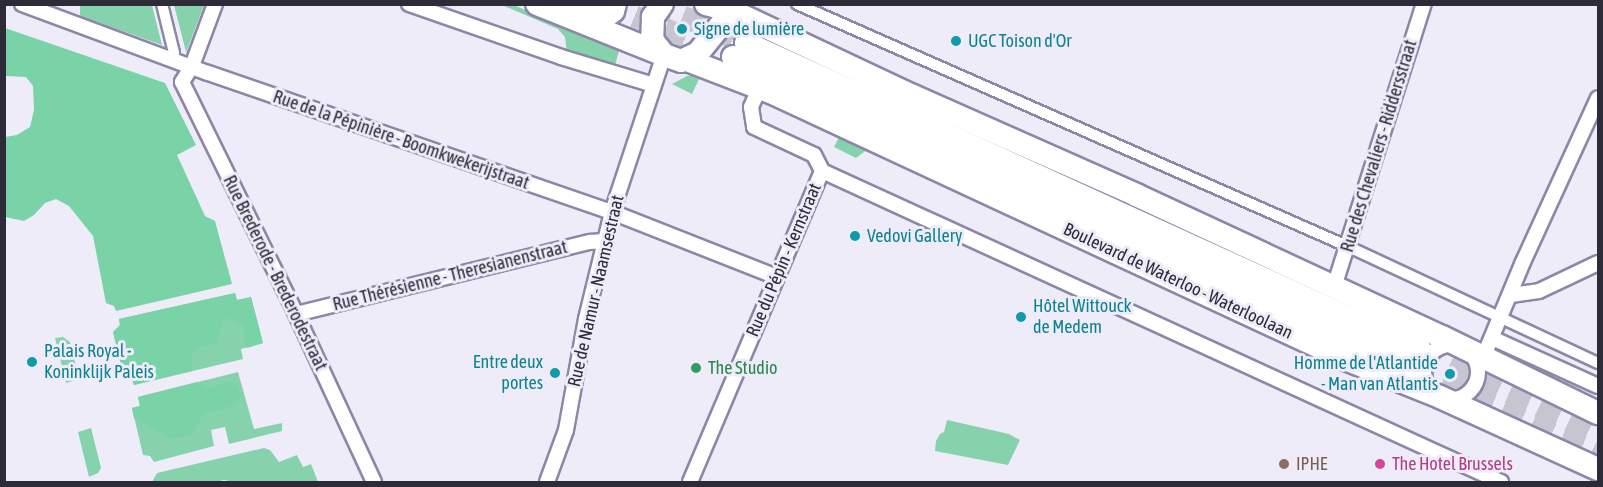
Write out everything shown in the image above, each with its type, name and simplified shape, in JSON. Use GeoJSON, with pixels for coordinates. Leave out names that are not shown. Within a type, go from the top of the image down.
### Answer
{"type":"FeatureCollection","features":[{"type":"Feature","properties":{"kind":"main road","name":"Boulevard de Waterloo - Waterloolaan"},"geometry":{"type":"LineString","coordinates":[[537,4],[675,60],[687,60],[759,89],[1343,358],[1440,397],[1599,469]]}},
{"type":"Feature","properties":{"kind":"main road"},"geometry":{"type":"LineString","coordinates":[[564,4],[605,17],[613,11],[615,4]]}},
{"type":"Feature","properties":{"kind":"main road"},"geometry":{"type":"LineString","coordinates":[[662,4],[653,17],[650,30],[652,40],[664,55]]}},
{"type":"Feature","properties":{"kind":"main road"},"geometry":{"type":"LineString","coordinates":[[687,60],[698,53],[724,10],[1462,347],[1487,348],[1599,413]]}},
{"type":"Feature","properties":{"kind":"main road"},"geometry":{"type":"LineString","coordinates":[[740,50],[1416,359]]}},
{"type":"Feature","properties":{"kind":"main road"},"geometry":{"type":"LineString","coordinates":[[913,96],[1054,193],[1121,255]]}},
{"type":"Feature","properties":{"kind":"main road"},"geometry":{"type":"LineString","coordinates":[[977,188],[1054,193]]}},
{"type":"Feature","properties":{"kind":"street","name":"Rue de la Pépinière - Boomkwekerijstraat"},"geometry":{"type":"LineString","coordinates":[[22,4],[192,66],[612,212],[777,277]]}},
{"type":"Feature","properties":{"kind":"street"},"geometry":{"type":"LineString","coordinates":[[162,4],[174,53],[173,59]]}},
{"type":"Feature","properties":{"kind":"street"},"geometry":{"type":"LineString","coordinates":[[192,66],[214,4]]}},
{"type":"Feature","properties":{"kind":"street"},"geometry":{"type":"LineString","coordinates":[[409,4],[561,57],[654,85]]}},
{"type":"Feature","properties":{"kind":"street"},"geometry":{"type":"LineString","coordinates":[[797,4],[1348,247],[1599,363]]}},
{"type":"Feature","properties":{"kind":"street","name":"Rue des Chevaliers - Riddersstraat"},"geometry":{"type":"LineString","coordinates":[[1334,287],[1424,4]]}},
{"type":"Feature","properties":{"kind":"street","name":"Rue de Namur - Naamsestraat"},"geometry":{"type":"LineString","coordinates":[[548,483],[566,430],[586,319],[604,241],[664,55]]}},
{"type":"Feature","properties":{"kind":"street","name":"Rue Brederode - Brederodestraat"},"geometry":{"type":"LineString","coordinates":[[192,66],[182,82],[296,314],[374,483]]}},
{"type":"Feature","properties":{"kind":"street"},"geometry":{"type":"LineString","coordinates":[[759,89],[751,107],[754,127],[814,155],[822,171],[1501,483]]}},
{"type":"Feature","properties":{"kind":"street"},"geometry":{"type":"LineString","coordinates":[[1599,98],[1523,262],[1487,348],[1599,386]]}},
{"type":"Feature","properties":{"kind":"street","name":"Rue du Pépin - Kernstraat"},"geometry":{"type":"LineString","coordinates":[[690,483],[822,171]]}},
{"type":"Feature","properties":{"kind":"street","name":"Rue Thérésienne - Theresianenstraat"},"geometry":{"type":"LineString","coordinates":[[296,314],[590,242],[604,241]]}},
{"type":"Feature","properties":{"kind":"street"},"geometry":{"type":"LineString","coordinates":[[1511,295],[1539,291],[1599,263]]}},
{"type":"Feature","properties":{"kind":"street"},"geometry":{"type":"LineString","coordinates":[[1441,347],[1462,347],[1476,362],[1478,372],[1476,383],[1470,392],[1461,397],[1450,399],[1440,397],[1426,382],[1426,361],[1432,352],[1441,347]]}},
{"type":"Feature","properties":{"kind":"green space"},"geometry":{"type":"Polygon","coordinates":[[[80,5],[152,5],[162,45],[80,16],[80,5]]]}},
{"type":"Feature","properties":{"kind":"green space"},"geometry":{"type":"Polygon","coordinates":[[[174,5],[204,5],[186,53],[186,52],[174,5]]]}},
{"type":"Feature","properties":{"kind":"green space"},"geometry":{"type":"Polygon","coordinates":[[[502,5],[514,5],[619,51],[614,69],[567,53],[565,37],[558,29],[502,5]]]}},
{"type":"Feature","properties":{"kind":"green space"},"geometry":{"type":"Polygon","coordinates":[[[5,28],[165,83],[196,145],[177,155],[205,216],[215,221],[232,284],[116,311],[114,306],[106,303],[93,236],[69,206],[56,199],[45,203],[34,215],[24,221],[5,217],[5,137],[17,135],[30,127],[34,110],[33,86],[26,77],[5,76],[5,28]]]}},
{"type":"Feature","properties":{"kind":"green space"},"geometry":{"type":"Polygon","coordinates":[[[701,75],[692,94],[672,84],[687,76],[701,75]]]}},
{"type":"Feature","properties":{"kind":"green space"},"geometry":{"type":"Polygon","coordinates":[[[840,135],[868,149],[856,158],[834,147],[840,135]]]}},
{"type":"Feature","properties":{"kind":"green space"},"geometry":{"type":"Polygon","coordinates":[[[235,293],[237,300],[251,297],[263,343],[241,349],[243,359],[134,385],[132,379],[123,373],[113,332],[120,325],[119,319],[235,293]]]}},
{"type":"Feature","properties":{"kind":"green space"},"geometry":{"type":"Polygon","coordinates":[[[235,293],[237,300],[251,297],[263,343],[247,348],[244,340],[245,326],[227,318],[223,322],[216,344],[197,347],[192,355],[192,371],[134,385],[132,379],[123,373],[113,332],[120,325],[119,319],[235,293]]]}},
{"type":"Feature","properties":{"kind":"green space"},"geometry":{"type":"Polygon","coordinates":[[[63,337],[70,342],[79,379],[66,383],[55,338],[63,337]]]}},
{"type":"Feature","properties":{"kind":"green space"},"geometry":{"type":"Polygon","coordinates":[[[238,372],[254,429],[282,423],[282,431],[229,444],[225,427],[211,430],[214,446],[154,462],[150,456],[143,455],[132,408],[140,406],[138,397],[238,372]]]}},
{"type":"Feature","properties":{"kind":"green space"},"geometry":{"type":"Polygon","coordinates":[[[197,382],[206,389],[229,382],[236,384],[241,396],[236,405],[203,414],[192,434],[173,439],[134,418],[132,408],[140,406],[138,397],[197,382]]]}},
{"type":"Feature","properties":{"kind":"green space"},"geometry":{"type":"Polygon","coordinates":[[[947,420],[1009,434],[1020,440],[1008,465],[935,451],[936,441],[944,432],[947,420]]]}},
{"type":"Feature","properties":{"kind":"green space"},"geometry":{"type":"Polygon","coordinates":[[[91,428],[101,468],[98,473],[89,477],[78,432],[91,428]]]}},
{"type":"Feature","properties":{"kind":"green space"},"geometry":{"type":"Polygon","coordinates":[[[264,448],[270,450],[279,462],[297,455],[303,467],[311,464],[318,482],[224,480],[152,482],[157,473],[264,448]]]}},
{"type":"Feature","properties":{"kind":"tunnel"},"geometry":{"type":"LineString","coordinates":[[604,4],[733,57]]}},
{"type":"Feature","properties":{"kind":"tunnel"},"geometry":{"type":"LineString","coordinates":[[652,4],[746,43]]}},
{"type":"Feature","properties":{"kind":"tunnel"},"geometry":{"type":"LineString","coordinates":[[1420,350],[1598,435]]}},
{"type":"Feature","properties":{"kind":"tunnel"},"geometry":{"type":"LineString","coordinates":[[1412,369],[1598,454]]}},
{"type":"Feature","properties":{"kind":"place","name":"Signe de lumière"},"geometry":{"type":"Point","coordinates":[682,29]}},
{"type":"Feature","properties":{"kind":"place","name":"UGC Toison d'Or"},"geometry":{"type":"Point","coordinates":[956,41]}},
{"type":"Feature","properties":{"kind":"place","name":"Vedovi Gallery"},"geometry":{"type":"Point","coordinates":[855,236]}},
{"type":"Feature","properties":{"kind":"place","name":"Hôtel Wittouck de Medem"},"geometry":{"type":"Point","coordinates":[1021,317]}},
{"type":"Feature","properties":{"kind":"place","name":"Palais Royal - Koninklijk Paleis"},"geometry":{"type":"Point","coordinates":[32,362]}},
{"type":"Feature","properties":{"kind":"place","name":"The Studio"},"geometry":{"type":"Point","coordinates":[696,368]}},
{"type":"Feature","properties":{"kind":"place","name":"Entre deux portes"},"geometry":{"type":"Point","coordinates":[555,373]}},
{"type":"Feature","properties":{"kind":"place","name":"Homme de l'Atlantide - Man van Atlantis"},"geometry":{"type":"Point","coordinates":[1450,374]}},
{"type":"Feature","properties":{"kind":"place","name":"IPHE"},"geometry":{"type":"Point","coordinates":[1284,464]}},
{"type":"Feature","properties":{"kind":"place","name":"The Hotel Brussels"},"geometry":{"type":"Point","coordinates":[1380,464]}}]}
